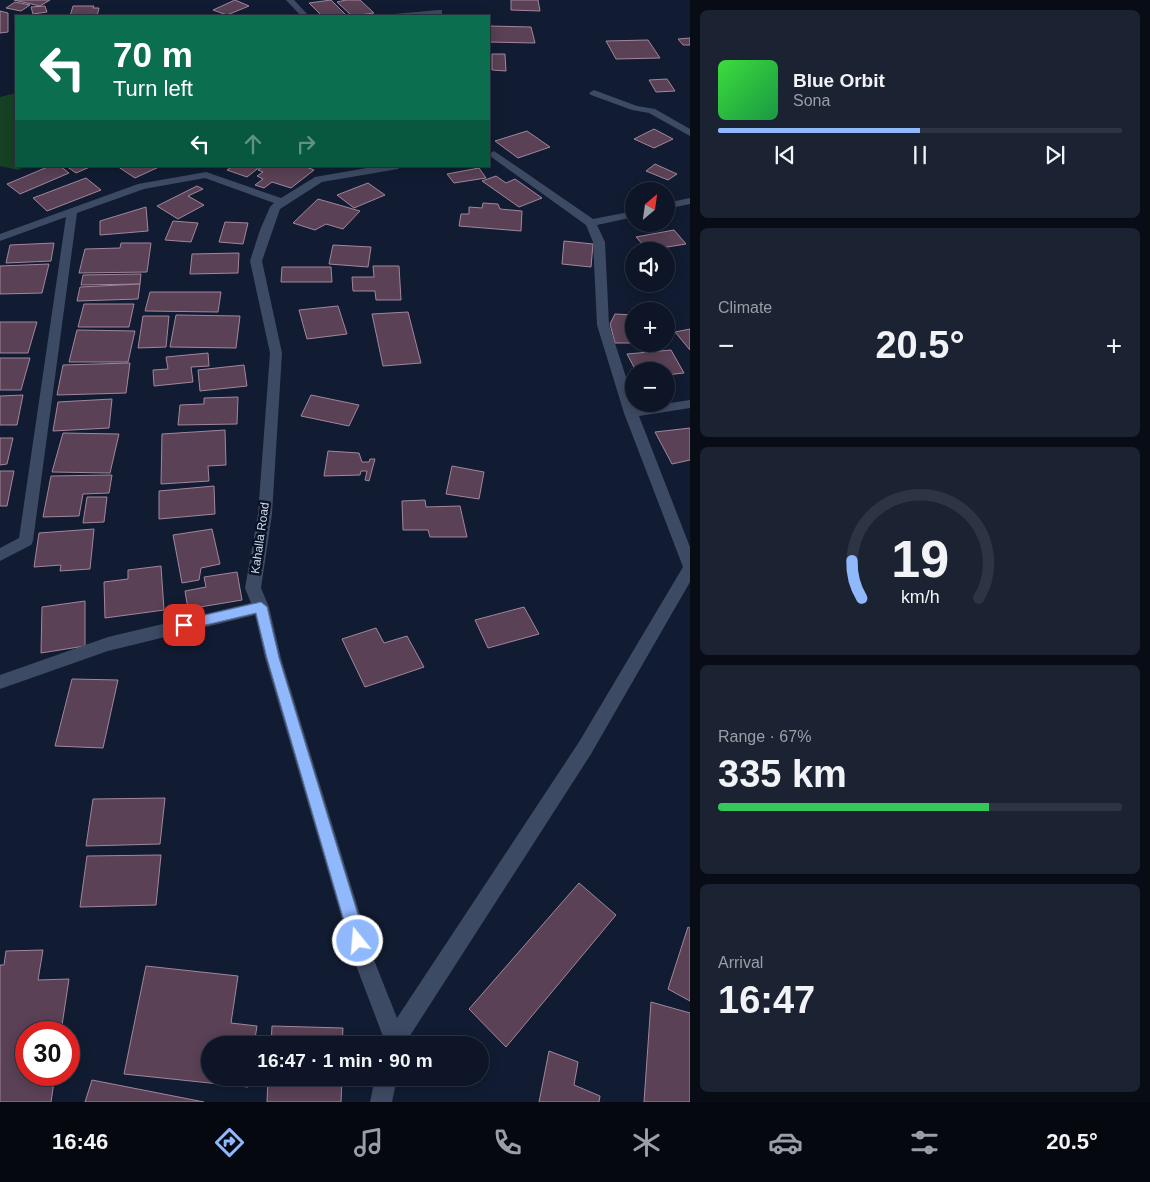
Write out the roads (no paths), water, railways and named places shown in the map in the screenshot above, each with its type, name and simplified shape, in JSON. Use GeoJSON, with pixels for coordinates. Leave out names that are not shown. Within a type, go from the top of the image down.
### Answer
{"type":"FeatureCollection","features":[{"type":"Feature","properties":{"kind":"street"},"geometry":{"type":"LineString","coordinates":[[290,0],[304,15]]}},
{"type":"Feature","properties":{"kind":"street"},"geometry":{"type":"LineString","coordinates":[[417,15],[440,14],[439,0]]}},
{"type":"Feature","properties":{"kind":"street"},"geometry":{"type":"LineString","coordinates":[[594,93],[635,108],[652,111],[690,133]]}},
{"type":"Feature","properties":{"kind":"street"},"geometry":{"type":"LineString","coordinates":[[398,1036],[483,907],[643,656],[690,567],[631,413],[603,325],[599,242],[592,223],[491,151]]}},
{"type":"Feature","properties":{"kind":"street"},"geometry":{"type":"LineString","coordinates":[[318,179],[327,167]]}},
{"type":"Feature","properties":{"kind":"street","name":"Kahalla Road"},"geometry":{"type":"LineString","coordinates":[[392,167],[318,179],[275,207],[265,230],[256,261],[276,353],[265,514],[253,588],[261,607],[273,658],[364,960],[392,1036]]}},
{"type":"Feature","properties":{"kind":"street"},"geometry":{"type":"LineString","coordinates":[[0,238],[142,186],[206,175],[282,202]]}},
{"type":"Feature","properties":{"kind":"street"},"geometry":{"type":"LineString","coordinates":[[675,204],[690,201]]}},
{"type":"Feature","properties":{"kind":"street"},"geometry":{"type":"LineString","coordinates":[[0,555],[26,542],[72,211]]}},
{"type":"Feature","properties":{"kind":"street"},"geometry":{"type":"LineString","coordinates":[[592,223],[625,216]]}},
{"type":"Feature","properties":{"kind":"street"},"geometry":{"type":"LineString","coordinates":[[631,413],[690,404]]}},
{"type":"Feature","properties":{"kind":"street"},"geometry":{"type":"LineString","coordinates":[[0,682],[108,644],[261,607]]}},
{"type":"Feature","properties":{"kind":"street"},"geometry":{"type":"LineString","coordinates":[[381,1102],[384,1086]]}}]}
